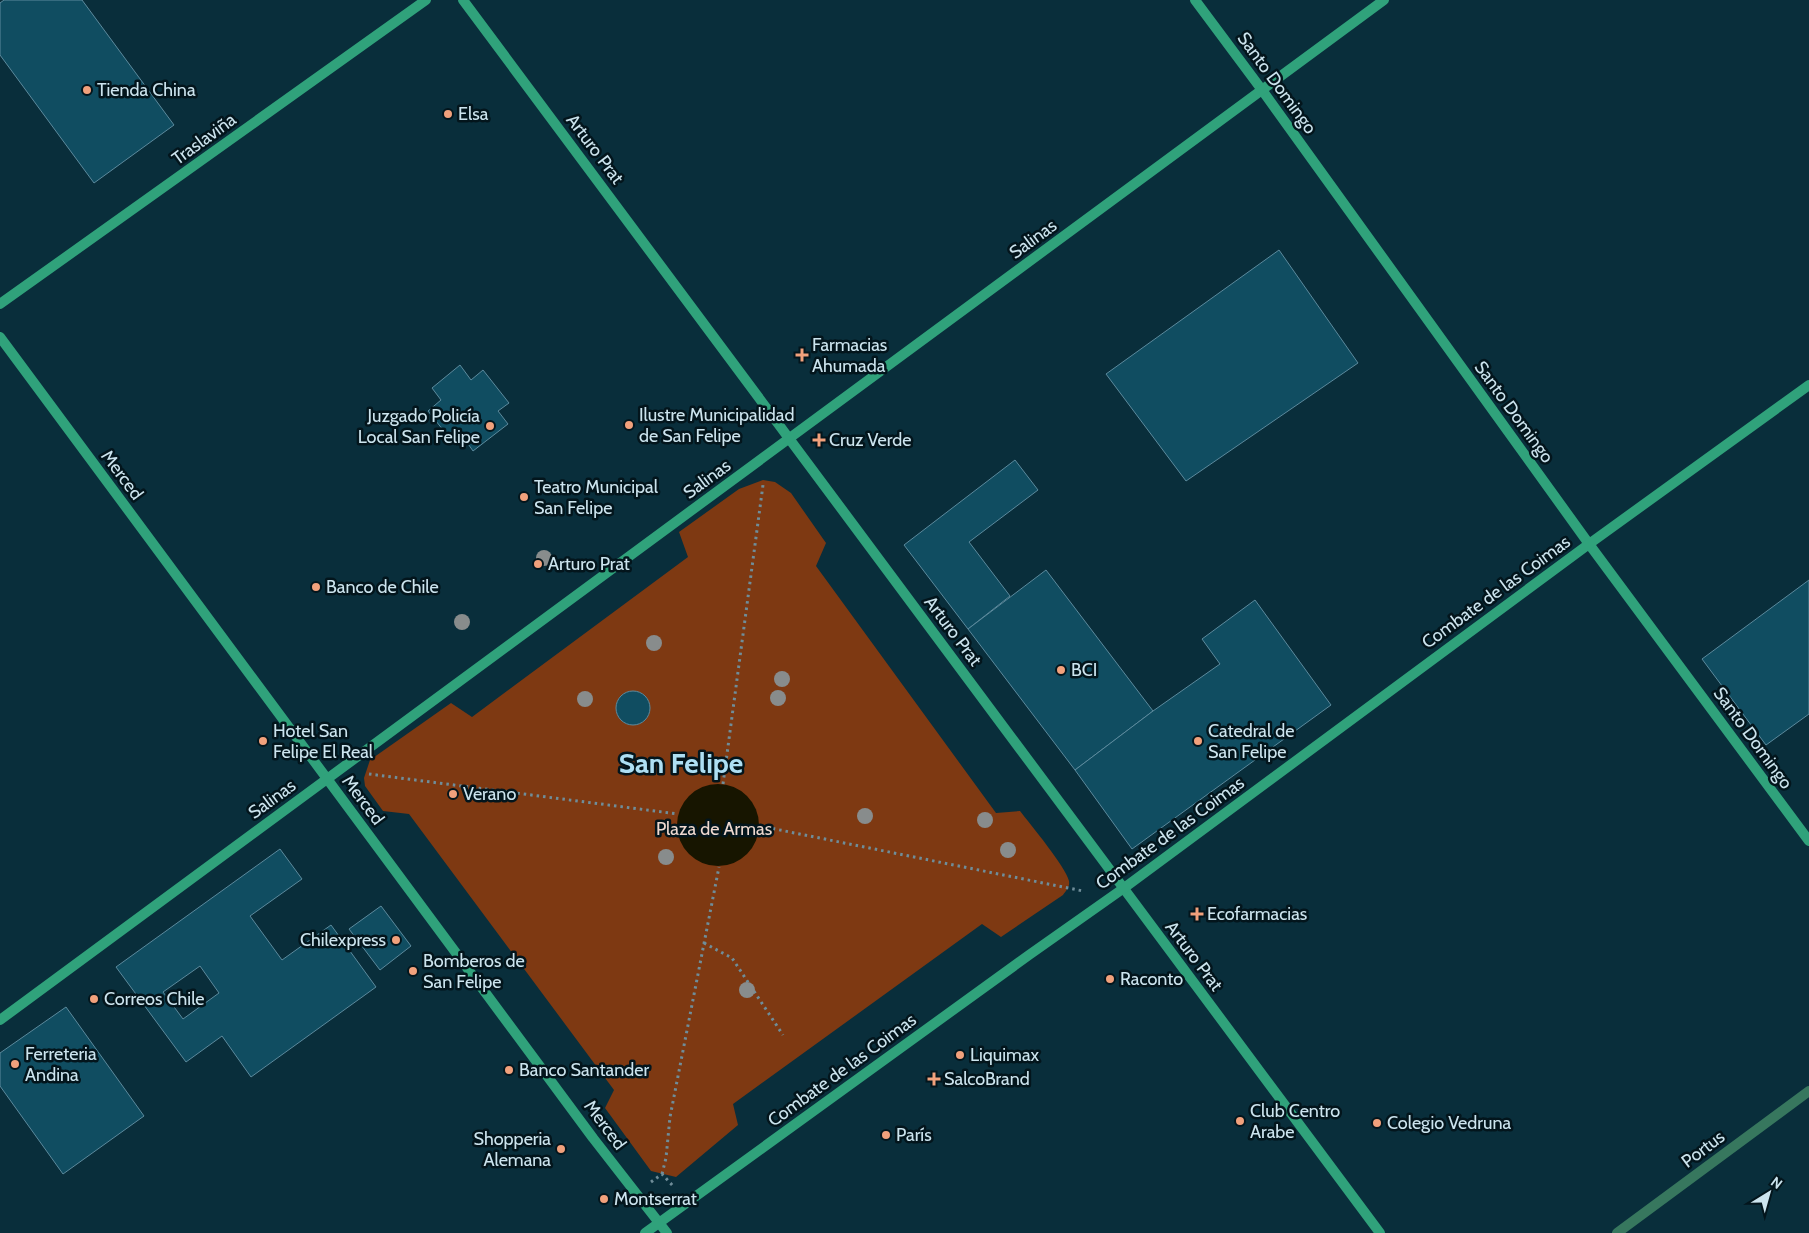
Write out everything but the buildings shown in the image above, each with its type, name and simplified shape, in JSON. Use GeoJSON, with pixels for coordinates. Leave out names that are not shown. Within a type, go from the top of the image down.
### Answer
{"type":"FeatureCollection","features":[{"type":"Feature","properties":{"kind":"main road","name":"Traslaviña"},"geometry":{"type":"LineString","coordinates":[[0,304],[426,0]]}},
{"type":"Feature","properties":{"kind":"main road","name":"Arturo Prat"},"geometry":{"type":"LineString","coordinates":[[463,0],[1380,1233]]}},
{"type":"Feature","properties":{"kind":"main road","name":"Santo Domingo"},"geometry":{"type":"LineString","coordinates":[[1195,0],[1589,544],[1809,841]]}},
{"type":"Feature","properties":{"kind":"main road","name":"Salinas"},"geometry":{"type":"LineString","coordinates":[[0,1020],[1384,0]]}},
{"type":"Feature","properties":{"kind":"main road","name":"Merced"},"geometry":{"type":"LineString","coordinates":[[0,337],[593,1138],[667,1233]]}},
{"type":"Feature","properties":{"kind":"main road","name":"Combate de las Coimas"},"geometry":{"type":"LineString","coordinates":[[645,1233],[1124,888],[1589,544],[1809,385]]}},
{"type":"Feature","properties":{"kind":"street","name":"Portus"},"geometry":{"type":"LineString","coordinates":[[1617,1233],[1809,1091]]}},
{"type":"Feature","properties":{"kind":"path"},"geometry":{"type":"LineString","coordinates":[[722,784],[763,480],[767,476],[756,463]]}},
{"type":"Feature","properties":{"kind":"path"},"geometry":{"type":"LineString","coordinates":[[350,762],[356,772],[678,814]]}},
{"type":"Feature","properties":{"kind":"path"},"geometry":{"type":"LineString","coordinates":[[760,826],[1083,891],[1095,908]]}},
{"type":"Feature","properties":{"kind":"path"},"geometry":{"type":"LineString","coordinates":[[636,1192],[662,1174],[666,1158],[670,1117],[719,867]]}},
{"type":"Feature","properties":{"kind":"path"},"geometry":{"type":"LineString","coordinates":[[704,943],[732,958],[783,1035]]}},
{"type":"Feature","properties":{"kind":"path"},"geometry":{"type":"LineString","coordinates":[[662,1174],[688,1202]]}},
{"type":"Feature","properties":{"kind":"green space","name":"Plaza de Armas"},"geometry":{"type":"Polygon","coordinates":[[[763,480],[775,482],[791,493],[826,543],[816,566],[996,813],[1020,811],[1061,866],[1069,881],[1069,885],[1063,895],[1001,937],[982,924],[733,1104],[738,1125],[676,1177],[651,1171],[605,1108],[614,1090],[409,814],[383,811],[365,786],[364,778],[370,760],[451,703],[472,717],[688,557],[679,532],[739,489],[763,480]]]}},
{"type":"Feature","properties":{"kind":"shaded area"},"geometry":{"type":"Polygon","coordinates":[[[718,784],[734,787],[747,796],[756,809],[759,825],[756,841],[747,854],[734,863],[718,866],[702,863],[689,854],[680,841],[677,825],[680,809],[689,796],[702,787],[718,784]]]}},
{"type":"Feature","properties":{"kind":"place","name":"Tienda China"},"geometry":{"type":"Point","coordinates":[87,90]}},
{"type":"Feature","properties":{"kind":"place","name":"Elsa"},"geometry":{"type":"Point","coordinates":[448,114]}},
{"type":"Feature","properties":{"kind":"place","name":"Farmacias Ahumada"},"geometry":{"type":"Point","coordinates":[802,355]}},
{"type":"Feature","properties":{"kind":"place","name":"Ilustre Municipalidad de San Felipe"},"geometry":{"type":"Point","coordinates":[629,425]}},
{"type":"Feature","properties":{"kind":"place","name":"Juzgado Policía Local San Felipe"},"geometry":{"type":"Point","coordinates":[490,426]}},
{"type":"Feature","properties":{"kind":"place","name":"Cruz Verde"},"geometry":{"type":"Point","coordinates":[819,440]}},
{"type":"Feature","properties":{"kind":"place","name":"Teatro Municipal San Felipe"},"geometry":{"type":"Point","coordinates":[524,497]}},
{"type":"Feature","properties":{"kind":"place","name":"Arturo Prat"},"geometry":{"type":"Point","coordinates":[538,564]}},
{"type":"Feature","properties":{"kind":"place","name":"Banco de Chile"},"geometry":{"type":"Point","coordinates":[316,587]}},
{"type":"Feature","properties":{"kind":"place","name":"BCI"},"geometry":{"type":"Point","coordinates":[1061,670]}},
{"type":"Feature","properties":{"kind":"place","name":"Hotel San Felipe El Real"},"geometry":{"type":"Point","coordinates":[263,741]}},
{"type":"Feature","properties":{"kind":"place","name":"Catedral de San Felipe"},"geometry":{"type":"Point","coordinates":[1198,741]}},
{"type":"Feature","properties":{"kind":"place","name":"Verano"},"geometry":{"type":"Point","coordinates":[453,794]}},
{"type":"Feature","properties":{"kind":"place","name":"Ecofarmacias"},"geometry":{"type":"Point","coordinates":[1197,914]}},
{"type":"Feature","properties":{"kind":"place","name":"Chilexpress"},"geometry":{"type":"Point","coordinates":[396,940]}},
{"type":"Feature","properties":{"kind":"place","name":"Bomberos de San Felipe"},"geometry":{"type":"Point","coordinates":[413,971]}},
{"type":"Feature","properties":{"kind":"place","name":"Raconto"},"geometry":{"type":"Point","coordinates":[1110,979]}},
{"type":"Feature","properties":{"kind":"place","name":"Correos Chile"},"geometry":{"type":"Point","coordinates":[94,999]}},
{"type":"Feature","properties":{"kind":"place","name":"Liquimax"},"geometry":{"type":"Point","coordinates":[960,1055]}},
{"type":"Feature","properties":{"kind":"place","name":"Ferreteria Andina"},"geometry":{"type":"Point","coordinates":[15,1064]}},
{"type":"Feature","properties":{"kind":"place","name":"Banco Santander"},"geometry":{"type":"Point","coordinates":[509,1070]}},
{"type":"Feature","properties":{"kind":"place","name":"SalcoBrand"},"geometry":{"type":"Point","coordinates":[934,1079]}},
{"type":"Feature","properties":{"kind":"place","name":"Club Centro Arabe"},"geometry":{"type":"Point","coordinates":[1240,1121]}},
{"type":"Feature","properties":{"kind":"place","name":"Colegio Vedruna"},"geometry":{"type":"Point","coordinates":[1377,1123]}},
{"type":"Feature","properties":{"kind":"place","name":"París"},"geometry":{"type":"Point","coordinates":[886,1135]}},
{"type":"Feature","properties":{"kind":"place","name":"Shopperia Alemana"},"geometry":{"type":"Point","coordinates":[561,1149]}},
{"type":"Feature","properties":{"kind":"place","name":"Montserrat"},"geometry":{"type":"Point","coordinates":[604,1199]}},
{"type":"Feature","properties":{"kind":"district","name":"San Felipe"},"geometry":{"type":"Point","coordinates":[681,763]}}]}
